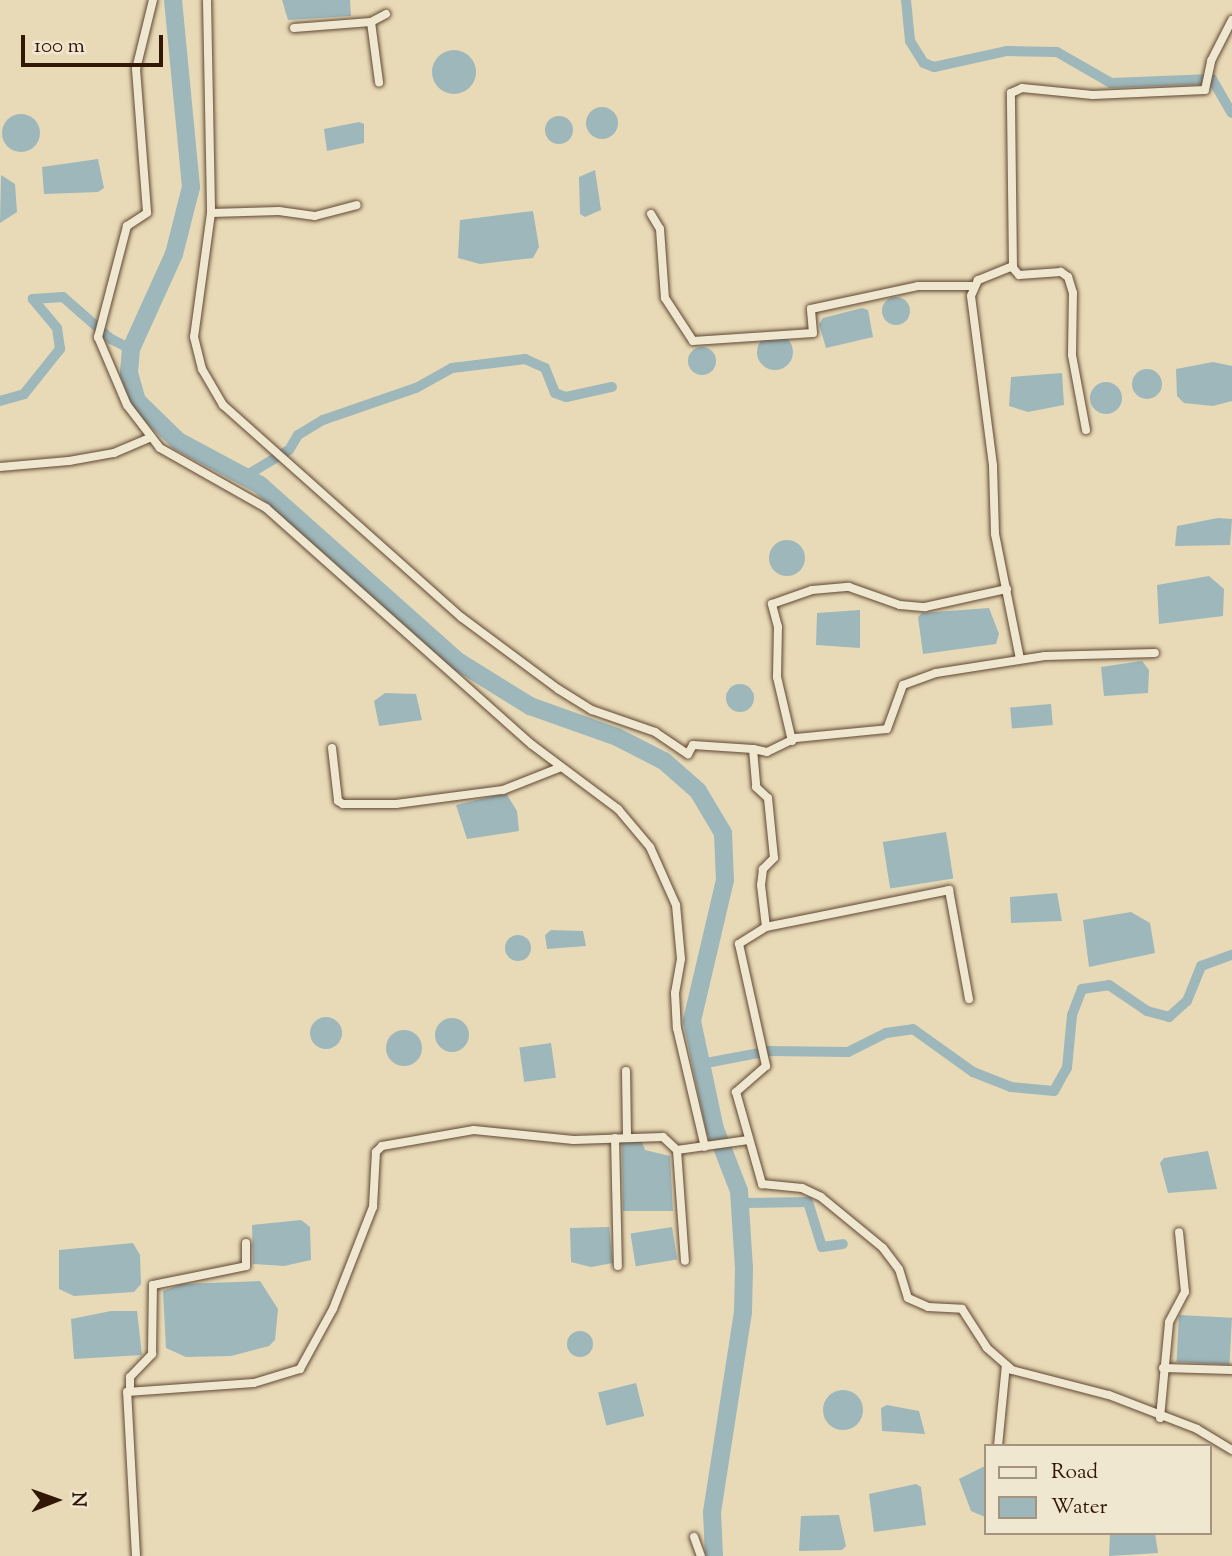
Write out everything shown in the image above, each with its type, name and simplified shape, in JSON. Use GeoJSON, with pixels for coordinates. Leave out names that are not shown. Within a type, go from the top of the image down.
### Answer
{"type":"FeatureCollection","features":[{"type":"Feature","properties":{"kind":"street"},"geometry":{"type":"LineString","coordinates":[[153,0],[136,69],[147,213],[127,226],[107,319],[99,337],[127,405],[149,438],[266,508],[561,767],[618,810],[650,847],[666,876],[679,929],[677,1028],[709,1146]]}},
{"type":"Feature","properties":{"kind":"street"},"geometry":{"type":"LineString","coordinates":[[207,0],[211,213],[195,313],[197,353],[223,405],[461,617],[558,689],[592,710],[655,732],[688,754],[693,744],[767,752],[792,741],[887,729],[910,680],[1020,659],[1155,653]]}},
{"type":"Feature","properties":{"kind":"street"},"geometry":{"type":"LineString","coordinates":[[295,28],[371,22],[386,14]]}},
{"type":"Feature","properties":{"kind":"street"},"geometry":{"type":"LineString","coordinates":[[1086,430],[1072,355],[1073,293],[1068,277],[1061,272],[1019,275],[1013,266],[1011,93],[1022,88],[1135,94],[1208,86],[1209,73],[1232,20]]}},
{"type":"Feature","properties":{"kind":"street"},"geometry":{"type":"LineString","coordinates":[[371,22],[379,82]]}},
{"type":"Feature","properties":{"kind":"street"},"geometry":{"type":"LineString","coordinates":[[211,213],[279,211],[315,216],[357,205]]}},
{"type":"Feature","properties":{"kind":"street"},"geometry":{"type":"LineString","coordinates":[[651,214],[660,229],[665,298],[693,341],[814,333],[811,309],[918,286],[973,286],[989,274],[1013,266]]}},
{"type":"Feature","properties":{"kind":"street"},"geometry":{"type":"LineString","coordinates":[[973,286],[977,358],[993,466],[995,534],[1020,659]]}},
{"type":"Feature","properties":{"kind":"street"},"geometry":{"type":"LineString","coordinates":[[0,467],[114,453],[149,438]]}},
{"type":"Feature","properties":{"kind":"street"},"geometry":{"type":"LineString","coordinates":[[792,741],[777,677],[778,627],[772,604],[812,590],[849,587],[900,605],[925,607],[1007,589]]}},
{"type":"Feature","properties":{"kind":"street"},"geometry":{"type":"LineString","coordinates":[[332,748],[338,801],[343,804],[396,804],[503,790],[561,767]]}},
{"type":"Feature","properties":{"kind":"street"},"geometry":{"type":"LineString","coordinates":[[753,749],[756,787],[768,798],[775,853],[761,885],[766,927]]}},
{"type":"Feature","properties":{"kind":"street"},"geometry":{"type":"LineString","coordinates":[[969,999],[949,890],[766,927],[739,944],[766,1062],[736,1088],[762,1184],[802,1188],[821,1197],[883,1248],[899,1269],[908,1298],[928,1307],[962,1309],[987,1348],[1006,1365],[1109,1395],[1160,1418],[1197,1429],[1232,1450]]}},
{"type":"Feature","properties":{"kind":"street"},"geometry":{"type":"LineString","coordinates":[[626,1072],[627,1138]]}},
{"type":"Feature","properties":{"kind":"street"},"geometry":{"type":"LineString","coordinates":[[130,1390],[254,1383],[300,1369],[333,1309],[373,1207],[376,1152],[382,1146],[474,1130],[574,1140],[663,1137],[677,1150],[685,1261]]}},
{"type":"Feature","properties":{"kind":"street"},"geometry":{"type":"LineString","coordinates":[[615,1138],[618,1266]]}},
{"type":"Feature","properties":{"kind":"street"},"geometry":{"type":"LineString","coordinates":[[677,1150],[748,1140]]}},
{"type":"Feature","properties":{"kind":"street"},"geometry":{"type":"LineString","coordinates":[[1160,1418],[1163,1368],[1170,1322],[1185,1292],[1179,1232]]}},
{"type":"Feature","properties":{"kind":"street"},"geometry":{"type":"LineString","coordinates":[[136,1556],[130,1377],[152,1354],[153,1285],[246,1266],[246,1243]]}},
{"type":"Feature","properties":{"kind":"street"},"geometry":{"type":"LineString","coordinates":[[999,1444],[1006,1365]]}},
{"type":"Feature","properties":{"kind":"street"},"geometry":{"type":"LineString","coordinates":[[1163,1368],[1232,1370]]}},
{"type":"Feature","properties":{"kind":"street"},"geometry":{"type":"LineString","coordinates":[[694,1537],[701,1556]]}},
{"type":"Feature","properties":{"kind":"water"},"geometry":{"type":"Polygon","coordinates":[[[282,0],[350,0],[351,16],[288,20],[282,0]]]}},
{"type":"Feature","properties":{"kind":"water"},"geometry":{"type":"Polygon","coordinates":[[[454,50],[470,56],[476,72],[470,88],[454,94],[438,88],[432,72],[438,56],[454,50]]]}},
{"type":"Feature","properties":{"kind":"water"},"geometry":{"type":"Polygon","coordinates":[[[602,107],[614,111],[618,123],[614,135],[602,139],[590,135],[586,123],[590,111],[602,107]]]}},
{"type":"Feature","properties":{"kind":"water"},"geometry":{"type":"Polygon","coordinates":[[[21,114],[34,120],[40,133],[34,146],[21,152],[8,146],[2,133],[8,120],[21,114]]]}},
{"type":"Feature","properties":{"kind":"water"},"geometry":{"type":"Polygon","coordinates":[[[559,116],[569,120],[573,130],[569,140],[559,144],[549,140],[545,130],[549,120],[559,116]]]}},
{"type":"Feature","properties":{"kind":"water"},"geometry":{"type":"Polygon","coordinates":[[[359,122],[364,124],[364,143],[327,151],[324,129],[359,122]]]}},
{"type":"Feature","properties":{"kind":"water"},"geometry":{"type":"Polygon","coordinates":[[[98,159],[104,188],[98,192],[44,194],[42,167],[98,159]]]}},
{"type":"Feature","properties":{"kind":"water"},"geometry":{"type":"Polygon","coordinates":[[[595,170],[601,210],[585,217],[580,214],[579,177],[595,170]]]}},
{"type":"Feature","properties":{"kind":"water"},"geometry":{"type":"Polygon","coordinates":[[[1,175],[15,184],[17,212],[0,223],[1,175]]]}},
{"type":"Feature","properties":{"kind":"water"},"geometry":{"type":"Polygon","coordinates":[[[533,211],[539,247],[533,258],[480,264],[458,258],[460,220],[533,211]]]}},
{"type":"Feature","properties":{"kind":"water"},"geometry":{"type":"Polygon","coordinates":[[[896,297],[906,301],[910,311],[906,321],[896,325],[886,321],[882,311],[886,301],[896,297]]]}},
{"type":"Feature","properties":{"kind":"water"},"geometry":{"type":"Polygon","coordinates":[[[862,308],[868,310],[873,337],[826,348],[819,324],[823,318],[862,308]]]}},
{"type":"Feature","properties":{"kind":"water"},"geometry":{"type":"Polygon","coordinates":[[[775,334],[788,339],[793,352],[788,365],[775,370],[762,365],[757,352],[762,339],[775,334]]]}},
{"type":"Feature","properties":{"kind":"water"},"geometry":{"type":"Polygon","coordinates":[[[702,347],[712,351],[716,361],[712,371],[702,375],[692,371],[688,361],[692,351],[702,347]]]}},
{"type":"Feature","properties":{"kind":"water"},"geometry":{"type":"Polygon","coordinates":[[[1213,362],[1232,366],[1232,401],[1213,406],[1184,403],[1177,396],[1176,369],[1213,362]]]}},
{"type":"Feature","properties":{"kind":"water"},"geometry":{"type":"Polygon","coordinates":[[[1147,369],[1153,370],[1161,378],[1161,390],[1153,398],[1147,399],[1141,398],[1133,390],[1132,384],[1133,378],[1141,370],[1147,369]]]}},
{"type":"Feature","properties":{"kind":"water"},"geometry":{"type":"Polygon","coordinates":[[[1062,373],[1064,405],[1028,412],[1009,406],[1011,377],[1062,373]]]}},
{"type":"Feature","properties":{"kind":"water"},"geometry":{"type":"Polygon","coordinates":[[[1106,382],[1117,387],[1122,398],[1117,409],[1106,414],[1095,409],[1090,398],[1095,387],[1106,382]]]}},
{"type":"Feature","properties":{"kind":"water"},"geometry":{"type":"Polygon","coordinates":[[[1218,518],[1232,519],[1230,545],[1175,546],[1177,526],[1218,518]]]}},
{"type":"Feature","properties":{"kind":"water"},"geometry":{"type":"Polygon","coordinates":[[[787,540],[800,545],[805,558],[800,571],[787,576],[774,571],[769,558],[774,545],[787,540]]]}},
{"type":"Feature","properties":{"kind":"water"},"geometry":{"type":"Polygon","coordinates":[[[1209,576],[1224,589],[1223,616],[1159,624],[1157,585],[1209,576]]]}},
{"type":"Feature","properties":{"kind":"water"},"geometry":{"type":"Polygon","coordinates":[[[989,608],[999,634],[996,644],[923,654],[918,617],[922,613],[989,608]]]}},
{"type":"Feature","properties":{"kind":"water"},"geometry":{"type":"Polygon","coordinates":[[[860,610],[860,648],[816,645],[817,613],[860,610]]]}},
{"type":"Feature","properties":{"kind":"water"},"geometry":{"type":"Polygon","coordinates":[[[1142,661],[1149,670],[1148,693],[1104,696],[1101,667],[1142,661]]]}},
{"type":"Feature","properties":{"kind":"water"},"geometry":{"type":"Polygon","coordinates":[[[740,684],[750,688],[754,698],[750,708],[740,712],[730,708],[726,698],[730,688],[740,684]]]}},
{"type":"Feature","properties":{"kind":"water"},"geometry":{"type":"Polygon","coordinates":[[[385,693],[416,694],[422,720],[379,726],[374,701],[385,693]]]}},
{"type":"Feature","properties":{"kind":"water"},"geometry":{"type":"Polygon","coordinates":[[[1051,704],[1053,725],[1012,728],[1010,708],[1051,704]]]}},
{"type":"Feature","properties":{"kind":"water"},"geometry":{"type":"Polygon","coordinates":[[[506,793],[517,811],[519,831],[467,839],[456,805],[506,793]]]}},
{"type":"Feature","properties":{"kind":"water"},"geometry":{"type":"Polygon","coordinates":[[[946,832],[953,878],[890,888],[883,842],[946,832]]]}},
{"type":"Feature","properties":{"kind":"water"},"geometry":{"type":"Polygon","coordinates":[[[1057,893],[1062,921],[1011,923],[1010,897],[1057,893]]]}},
{"type":"Feature","properties":{"kind":"water"},"geometry":{"type":"Polygon","coordinates":[[[1131,912],[1150,923],[1155,953],[1089,967],[1083,920],[1131,912]]]}},
{"type":"Feature","properties":{"kind":"water"},"geometry":{"type":"Polygon","coordinates":[[[551,930],[583,931],[586,946],[547,949],[545,935],[551,930]]]}},
{"type":"Feature","properties":{"kind":"water"},"geometry":{"type":"Polygon","coordinates":[[[518,935],[527,939],[531,948],[527,957],[518,961],[509,957],[505,948],[509,939],[518,935]]]}},
{"type":"Feature","properties":{"kind":"water"},"geometry":{"type":"Polygon","coordinates":[[[326,1017],[337,1022],[342,1033],[337,1044],[326,1049],[315,1044],[310,1033],[315,1022],[326,1017]]]}},
{"type":"Feature","properties":{"kind":"water"},"geometry":{"type":"Polygon","coordinates":[[[452,1018],[464,1023],[469,1035],[464,1047],[452,1052],[440,1047],[435,1035],[440,1023],[452,1018]]]}},
{"type":"Feature","properties":{"kind":"water"},"geometry":{"type":"Polygon","coordinates":[[[404,1030],[417,1035],[422,1048],[417,1061],[404,1066],[391,1061],[386,1048],[391,1035],[404,1030]]]}},
{"type":"Feature","properties":{"kind":"water"},"geometry":{"type":"Polygon","coordinates":[[[551,1043],[556,1078],[524,1082],[519,1047],[551,1043]]]}},
{"type":"Feature","properties":{"kind":"water"},"geometry":{"type":"Polygon","coordinates":[[[622,1142],[642,1142],[645,1150],[670,1156],[673,1211],[623,1211],[622,1142]]]}},
{"type":"Feature","properties":{"kind":"water"},"geometry":{"type":"Polygon","coordinates":[[[1208,1151],[1217,1189],[1168,1193],[1160,1163],[1164,1158],[1208,1151]]]}},
{"type":"Feature","properties":{"kind":"water"},"geometry":{"type":"Polygon","coordinates":[[[301,1220],[310,1227],[311,1260],[284,1266],[253,1264],[252,1225],[301,1220]]]}},
{"type":"Feature","properties":{"kind":"water"},"geometry":{"type":"Polygon","coordinates":[[[609,1227],[613,1263],[591,1267],[571,1262],[570,1228],[609,1227]]]}},
{"type":"Feature","properties":{"kind":"water"},"geometry":{"type":"Polygon","coordinates":[[[672,1227],[677,1260],[636,1266],[631,1234],[672,1227]]]}},
{"type":"Feature","properties":{"kind":"water"},"geometry":{"type":"Polygon","coordinates":[[[133,1243],[140,1255],[141,1284],[134,1292],[74,1296],[59,1289],[59,1250],[133,1243]]]}},
{"type":"Feature","properties":{"kind":"water"},"geometry":{"type":"Polygon","coordinates":[[[260,1281],[278,1309],[275,1340],[269,1346],[231,1356],[186,1357],[166,1348],[163,1291],[182,1284],[260,1281]]]}},
{"type":"Feature","properties":{"kind":"water"},"geometry":{"type":"Polygon","coordinates":[[[111,1311],[137,1311],[142,1355],[74,1359],[71,1319],[111,1311]]]}},
{"type":"Feature","properties":{"kind":"water"},"geometry":{"type":"Polygon","coordinates":[[[1179,1315],[1232,1318],[1229,1365],[1177,1362],[1179,1315]]]}},
{"type":"Feature","properties":{"kind":"water"},"geometry":{"type":"Polygon","coordinates":[[[580,1331],[590,1334],[593,1344],[590,1354],[580,1357],[570,1354],[567,1344],[570,1334],[580,1331]]]}},
{"type":"Feature","properties":{"kind":"water"},"geometry":{"type":"Polygon","coordinates":[[[636,1383],[644,1416],[606,1425],[598,1392],[636,1383]]]}},
{"type":"Feature","properties":{"kind":"water"},"geometry":{"type":"Polygon","coordinates":[[[843,1390],[857,1396],[863,1410],[857,1424],[843,1430],[829,1424],[823,1410],[829,1396],[843,1390]]]}},
{"type":"Feature","properties":{"kind":"water"},"geometry":{"type":"Polygon","coordinates":[[[887,1405],[919,1411],[925,1434],[882,1431],[881,1408],[887,1405]]]}},
{"type":"Feature","properties":{"kind":"water"},"geometry":{"type":"Polygon","coordinates":[[[984,1466],[984,1517],[971,1511],[959,1479],[984,1466]]]}},
{"type":"Feature","properties":{"kind":"water"},"geometry":{"type":"Polygon","coordinates":[[[916,1484],[921,1487],[926,1525],[874,1532],[869,1494],[916,1484]]]}},
{"type":"Feature","properties":{"kind":"water"},"geometry":{"type":"Polygon","coordinates":[[[839,1515],[846,1546],[842,1550],[799,1551],[801,1516],[839,1515]]]}},
{"type":"Feature","properties":{"kind":"water"},"geometry":{"type":"Polygon","coordinates":[[[1110,1535],[1155,1535],[1158,1553],[1109,1556],[1110,1535]]]}},
{"type":"Feature","properties":{"kind":"waterway"},"geometry":{"type":"LineString","coordinates":[[173,0],[191,187],[174,254],[131,349],[129,373],[137,401],[178,441],[260,485],[459,662],[530,706],[617,737],[664,761],[698,791],[723,833],[725,880],[692,1021],[715,1129],[739,1191],[744,1268],[743,1312],[712,1512],[714,1556]]}},
{"type":"Feature","properties":{"kind":"waterway"},"geometry":{"type":"LineString","coordinates":[[906,0],[910,41],[924,63],[934,67],[1007,51],[1057,52],[1111,83],[1212,79],[1232,113]]}},
{"type":"Feature","properties":{"kind":"waterway"},"geometry":{"type":"LineString","coordinates":[[0,401],[24,394],[60,349],[57,328],[33,299],[63,297],[111,339],[131,349]]}},
{"type":"Feature","properties":{"kind":"waterway"},"geometry":{"type":"LineString","coordinates":[[247,475],[289,450],[298,435],[323,420],[416,388],[452,368],[525,359],[545,368],[555,393],[566,397],[612,387]]}},
{"type":"Feature","properties":{"kind":"waterway"},"geometry":{"type":"LineString","coordinates":[[701,1064],[769,1051],[848,1052],[886,1033],[913,1029],[973,1072],[1011,1087],[1054,1091],[1067,1068],[1072,1015],[1082,989],[1109,985],[1147,1011],[1169,1017],[1187,1001],[1201,966],[1232,955]]}},
{"type":"Feature","properties":{"kind":"waterway"},"geometry":{"type":"LineString","coordinates":[[740,1203],[808,1202],[822,1247],[843,1244]]}}]}
